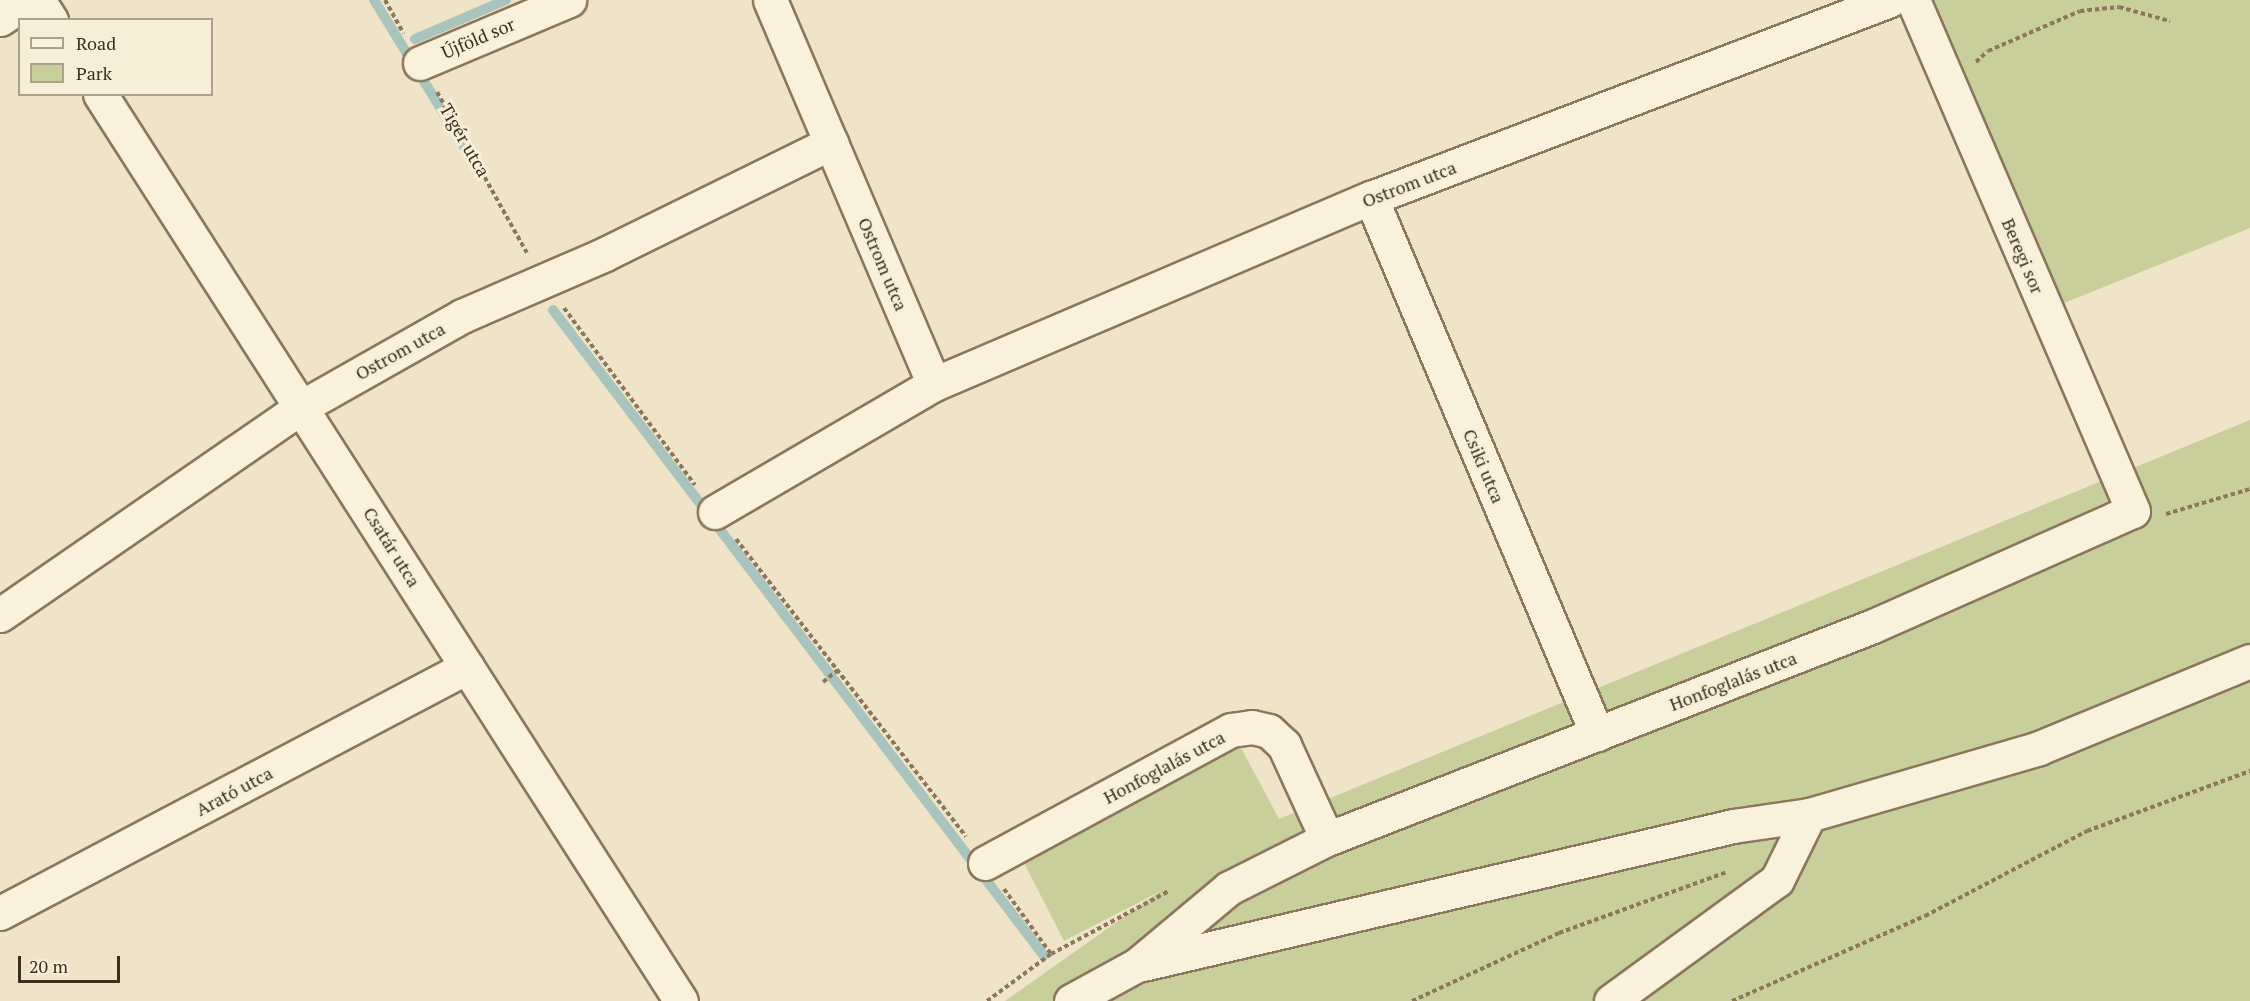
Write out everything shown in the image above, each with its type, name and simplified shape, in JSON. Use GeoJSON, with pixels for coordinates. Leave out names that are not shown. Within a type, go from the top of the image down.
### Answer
{"type":"FeatureCollection","features":[{"type":"Feature","properties":{"kind":"street"},"geometry":{"type":"LineString","coordinates":[[0,19],[28,0]]}},
{"type":"Feature","properties":{"kind":"street"},"geometry":{"type":"LineString","coordinates":[[38,0],[50,18]]}},
{"type":"Feature","properties":{"kind":"street","name":"Újföld sor"},"geometry":{"type":"LineString","coordinates":[[420,63],[569,0]]}},
{"type":"Feature","properties":{"kind":"street","name":"Ostrom utca"},"geometry":{"type":"LineString","coordinates":[[770,0],[934,384]]}},
{"type":"Feature","properties":{"kind":"street","name":"Ostrom utca"},"geometry":{"type":"LineString","coordinates":[[715,512],[934,384],[1371,198],[1890,0]]}},
{"type":"Feature","properties":{"kind":"street","name":"Beregi sor"},"geometry":{"type":"LineString","coordinates":[[1913,0],[2133,511]]}},
{"type":"Feature","properties":{"kind":"street","name":"Csatár utca"},"geometry":{"type":"LineString","coordinates":[[101,96],[303,406],[681,1001]]}},
{"type":"Feature","properties":{"kind":"street","name":"Ostrom utca"},"geometry":{"type":"LineString","coordinates":[[0,615],[303,406],[462,316],[543,281],[831,143]]}},
{"type":"Feature","properties":{"kind":"street","name":"Csiki utca"},"geometry":{"type":"LineString","coordinates":[[1371,198],[1597,734]]}},
{"type":"Feature","properties":{"kind":"street","name":"Honfoglalás utca"},"geometry":{"type":"LineString","coordinates":[[1071,1001],[1137,965],[1229,888],[1328,839],[1873,626],[2133,511]]}},
{"type":"Feature","properties":{"kind":"street"},"geometry":{"type":"LineString","coordinates":[[1137,965],[1733,826],[1809,815],[2039,748],[2250,661]]}},
{"type":"Feature","properties":{"kind":"street","name":"Arató utca"},"geometry":{"type":"LineString","coordinates":[[0,913],[467,667]]}},
{"type":"Feature","properties":{"kind":"street","name":"Honfoglalás utca"},"geometry":{"type":"LineString","coordinates":[[985,863],[1231,730],[1252,727],[1269,731],[1284,745],[1328,839]]}},
{"type":"Feature","properties":{"kind":"street"},"geometry":{"type":"LineString","coordinates":[[1611,1001],[1777,880],[1809,815]]}},
{"type":"Feature","properties":{"kind":"path","name":"Tigér utca"},"geometry":{"type":"LineString","coordinates":[[385,0],[543,281],[715,512],[985,863],[1051,954]]}},
{"type":"Feature","properties":{"kind":"path"},"geometry":{"type":"LineString","coordinates":[[1969,68],[1988,51],[2080,11],[2119,7],[2170,21]]}},
{"type":"Feature","properties":{"kind":"path"},"geometry":{"type":"LineString","coordinates":[[2133,511],[2157,517],[2250,489]]}},
{"type":"Feature","properties":{"kind":"path"},"geometry":{"type":"LineString","coordinates":[[823,682],[838,670]]}},
{"type":"Feature","properties":{"kind":"path"},"geometry":{"type":"LineString","coordinates":[[1732,1001],[1925,916],[2087,831],[2250,771]]}},
{"type":"Feature","properties":{"kind":"path"},"geometry":{"type":"LineString","coordinates":[[1412,1001],[1559,933],[1734,869]]}},
{"type":"Feature","properties":{"kind":"path"},"geometry":{"type":"LineString","coordinates":[[987,1001],[1051,954],[1178,886]]}},
{"type":"Feature","properties":{"kind":"green space"},"geometry":{"type":"Polygon","coordinates":[[[1893,0],[2250,0],[2250,228],[2032,316],[1893,0]]]}},
{"type":"Feature","properties":{"kind":"green space"},"geometry":{"type":"Polygon","coordinates":[[[2250,420],[2250,1001],[1005,1001],[1159,892],[1064,941],[1021,857],[1239,744],[1279,819],[2250,420]]]}},
{"type":"Feature","properties":{"kind":"waterway"},"geometry":{"type":"LineString","coordinates":[[374,0],[470,156]]}},
{"type":"Feature","properties":{"kind":"waterway"},"geometry":{"type":"LineString","coordinates":[[415,39],[506,0]]}},
{"type":"Feature","properties":{"kind":"waterway"},"geometry":{"type":"LineString","coordinates":[[553,310],[1044,956]]}}]}
